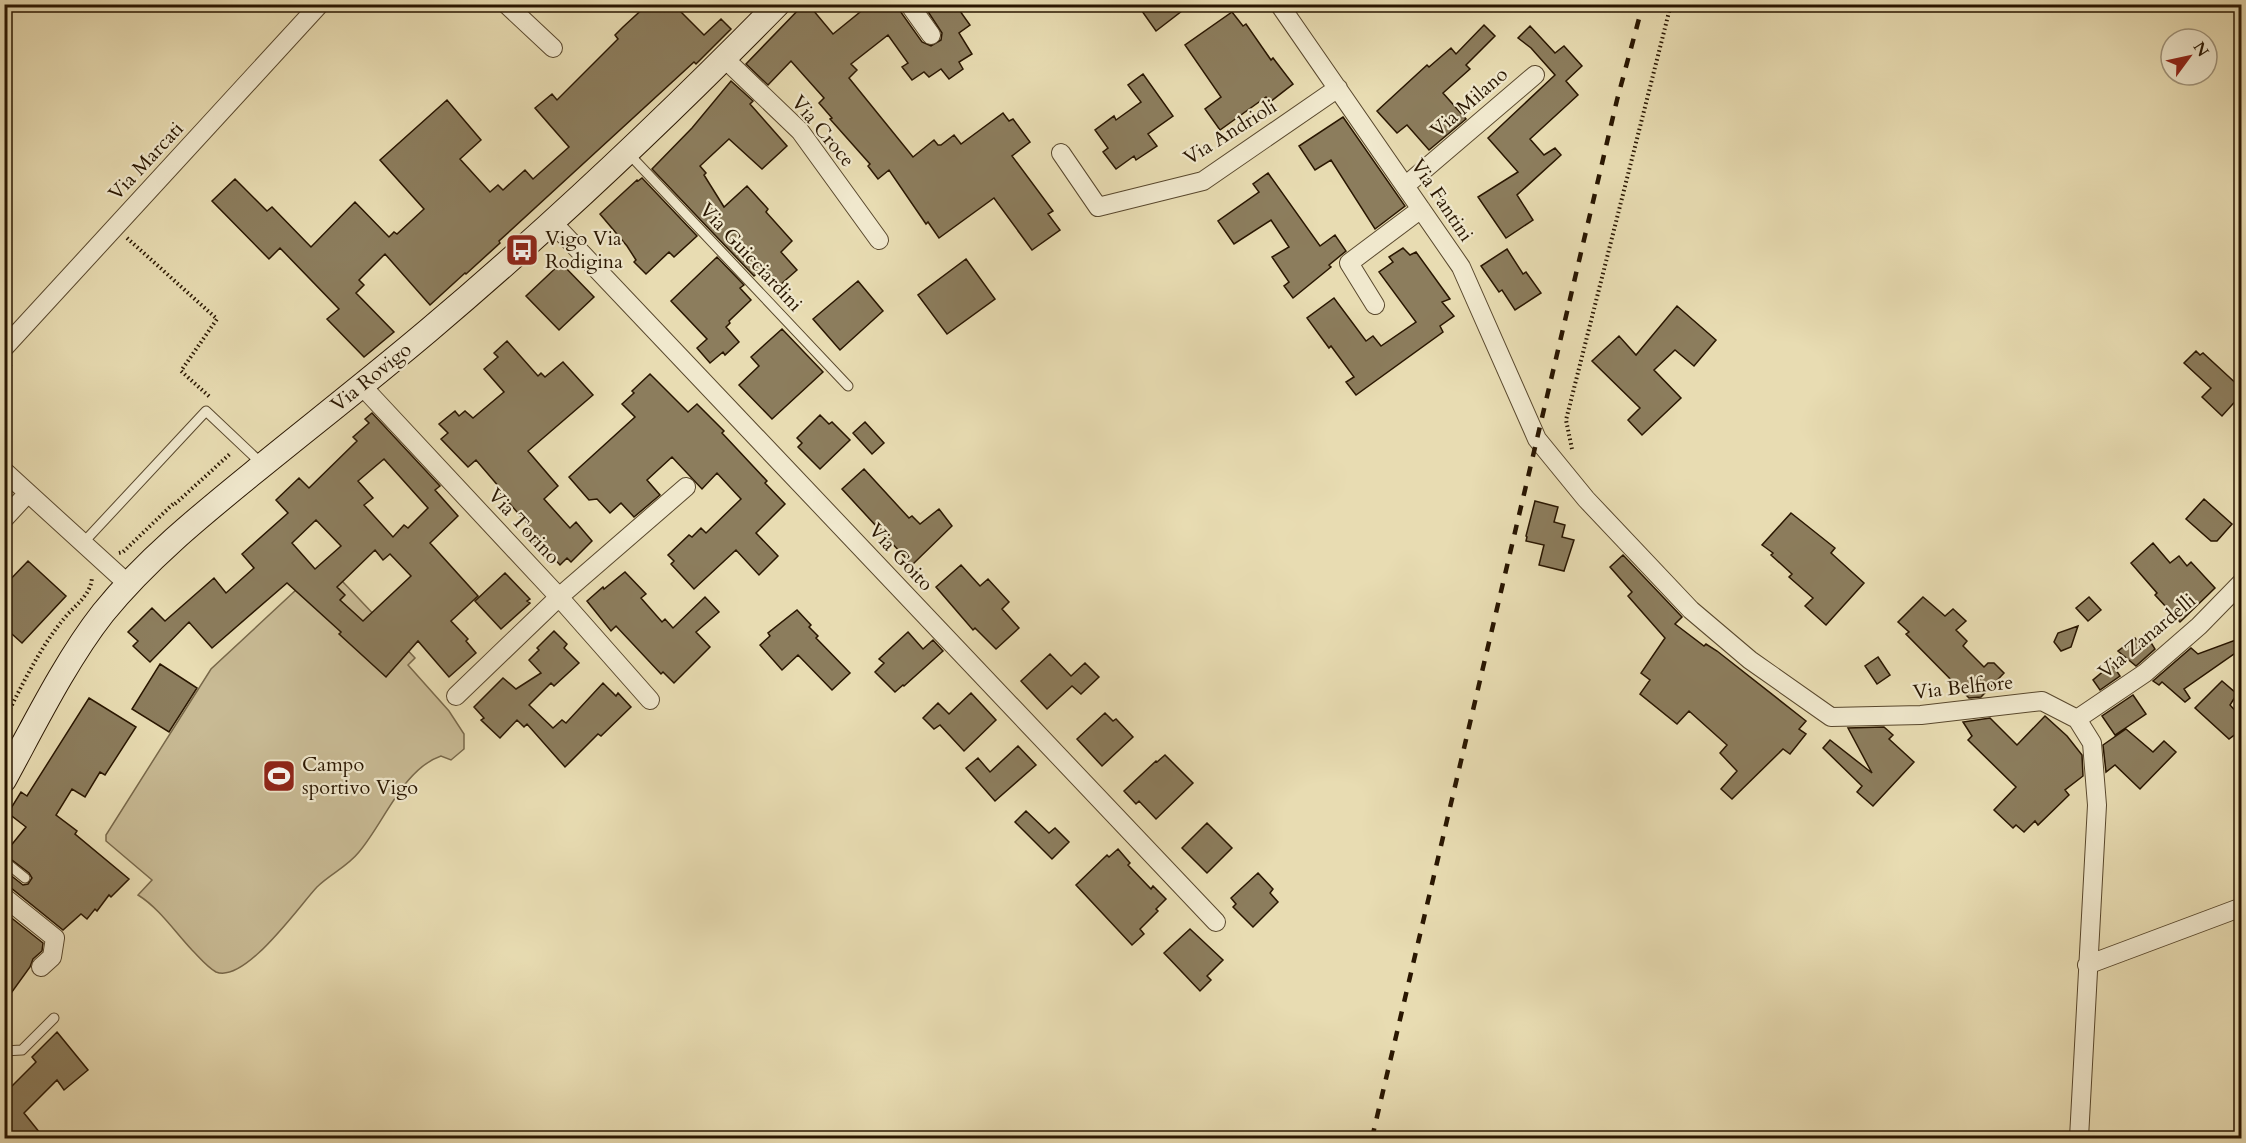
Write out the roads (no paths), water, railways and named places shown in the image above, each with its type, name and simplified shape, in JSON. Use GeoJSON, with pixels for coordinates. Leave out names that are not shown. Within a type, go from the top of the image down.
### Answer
{"type":"FeatureCollection","features":[{"type":"Feature","properties":{"kind":"main road","name":"Via Rovigo"},"geometry":{"type":"LineString","coordinates":[[4,780],[72,660],[102,615],[128,584],[187,528],[362,386],[553,223],[628,153],[778,4]]}},
{"type":"Feature","properties":{"kind":"street","name":"Via Marcati"},"geometry":{"type":"LineString","coordinates":[[4,348],[320,4]]}},
{"type":"Feature","properties":{"kind":"street"},"geometry":{"type":"LineString","coordinates":[[506,4],[553,48]]}},
{"type":"Feature","properties":{"kind":"street"},"geometry":{"type":"LineString","coordinates":[[909,4],[931,35]]}},
{"type":"Feature","properties":{"kind":"street","name":"Via Fantini"},"geometry":{"type":"LineString","coordinates":[[1279,4],[1461,267],[1537,439]]}},
{"type":"Feature","properties":{"kind":"street","name":"Via Croce"},"geometry":{"type":"LineString","coordinates":[[725,58],[800,131],[879,240]]}},
{"type":"Feature","properties":{"kind":"street","name":"Via Milano"},"geometry":{"type":"LineString","coordinates":[[1405,186],[1535,75]]}},
{"type":"Feature","properties":{"kind":"street","name":"Via Andrioli"},"geometry":{"type":"LineString","coordinates":[[1061,153],[1098,207],[1203,181],[1338,88]]}},
{"type":"Feature","properties":{"kind":"street"},"geometry":{"type":"LineString","coordinates":[[1375,305],[1349,263],[1421,209]]}},
{"type":"Feature","properties":{"kind":"street","name":"Via Goito"},"geometry":{"type":"LineString","coordinates":[[553,223],[1216,922]]}},
{"type":"Feature","properties":{"kind":"street","name":"Via Torino"},"geometry":{"type":"LineString","coordinates":[[362,386],[559,597],[650,700]]}},
{"type":"Feature","properties":{"kind":"street","name":"Via Belfiore"},"geometry":{"type":"LineString","coordinates":[[1537,439],[1586,499],[1691,610],[1750,660],[1831,717],[1921,715],[2042,701],[2078,719]]}},
{"type":"Feature","properties":{"kind":"street"},"geometry":{"type":"LineString","coordinates":[[4,471],[128,584]]}},
{"type":"Feature","properties":{"kind":"street"},"geometry":{"type":"LineString","coordinates":[[456,696],[559,597],[686,488]]}},
{"type":"Feature","properties":{"kind":"street"},"geometry":{"type":"LineString","coordinates":[[4,519],[28,493]]}},
{"type":"Feature","properties":{"kind":"street","name":"Via Zanardelli"},"geometry":{"type":"LineString","coordinates":[[2078,719],[2145,673],[2199,626],[2241,582]]}},
{"type":"Feature","properties":{"kind":"street"},"geometry":{"type":"LineString","coordinates":[[2078,719],[2092,743],[2097,806],[2079,1138]]}},
{"type":"Feature","properties":{"kind":"street"},"geometry":{"type":"LineString","coordinates":[[4,897],[55,938],[52,957],[41,967]]}},
{"type":"Feature","properties":{"kind":"street"},"geometry":{"type":"LineString","coordinates":[[2087,965],[2241,907]]}},
{"type":"Feature","properties":{"kind":"lane","name":"Via Guicciardini"},"geometry":{"type":"LineString","coordinates":[[628,153],[848,386]]}},
{"type":"Feature","properties":{"kind":"lane"},"geometry":{"type":"LineString","coordinates":[[83,543],[206,411],[263,465]]}},
{"type":"Feature","properties":{"kind":"lane"},"geometry":{"type":"LineString","coordinates":[[4,861],[25,878]]}},
{"type":"Feature","properties":{"kind":"lane"},"geometry":{"type":"LineString","coordinates":[[4,1051],[22,1050],[54,1018]]}},
{"type":"Feature","properties":{"kind":"railway"},"geometry":{"type":"LineString","coordinates":[[1372,1138],[1617,100],[1643,4]]}},
{"type":"Feature","properties":{"kind":"place","name":"Vigo Via Rodigina"},"geometry":{"type":"Point","coordinates":[522,250]}},
{"type":"Feature","properties":{"kind":"place","name":"Campo sportivo Vigo"},"geometry":{"type":"Point","coordinates":[279,776]}}]}
